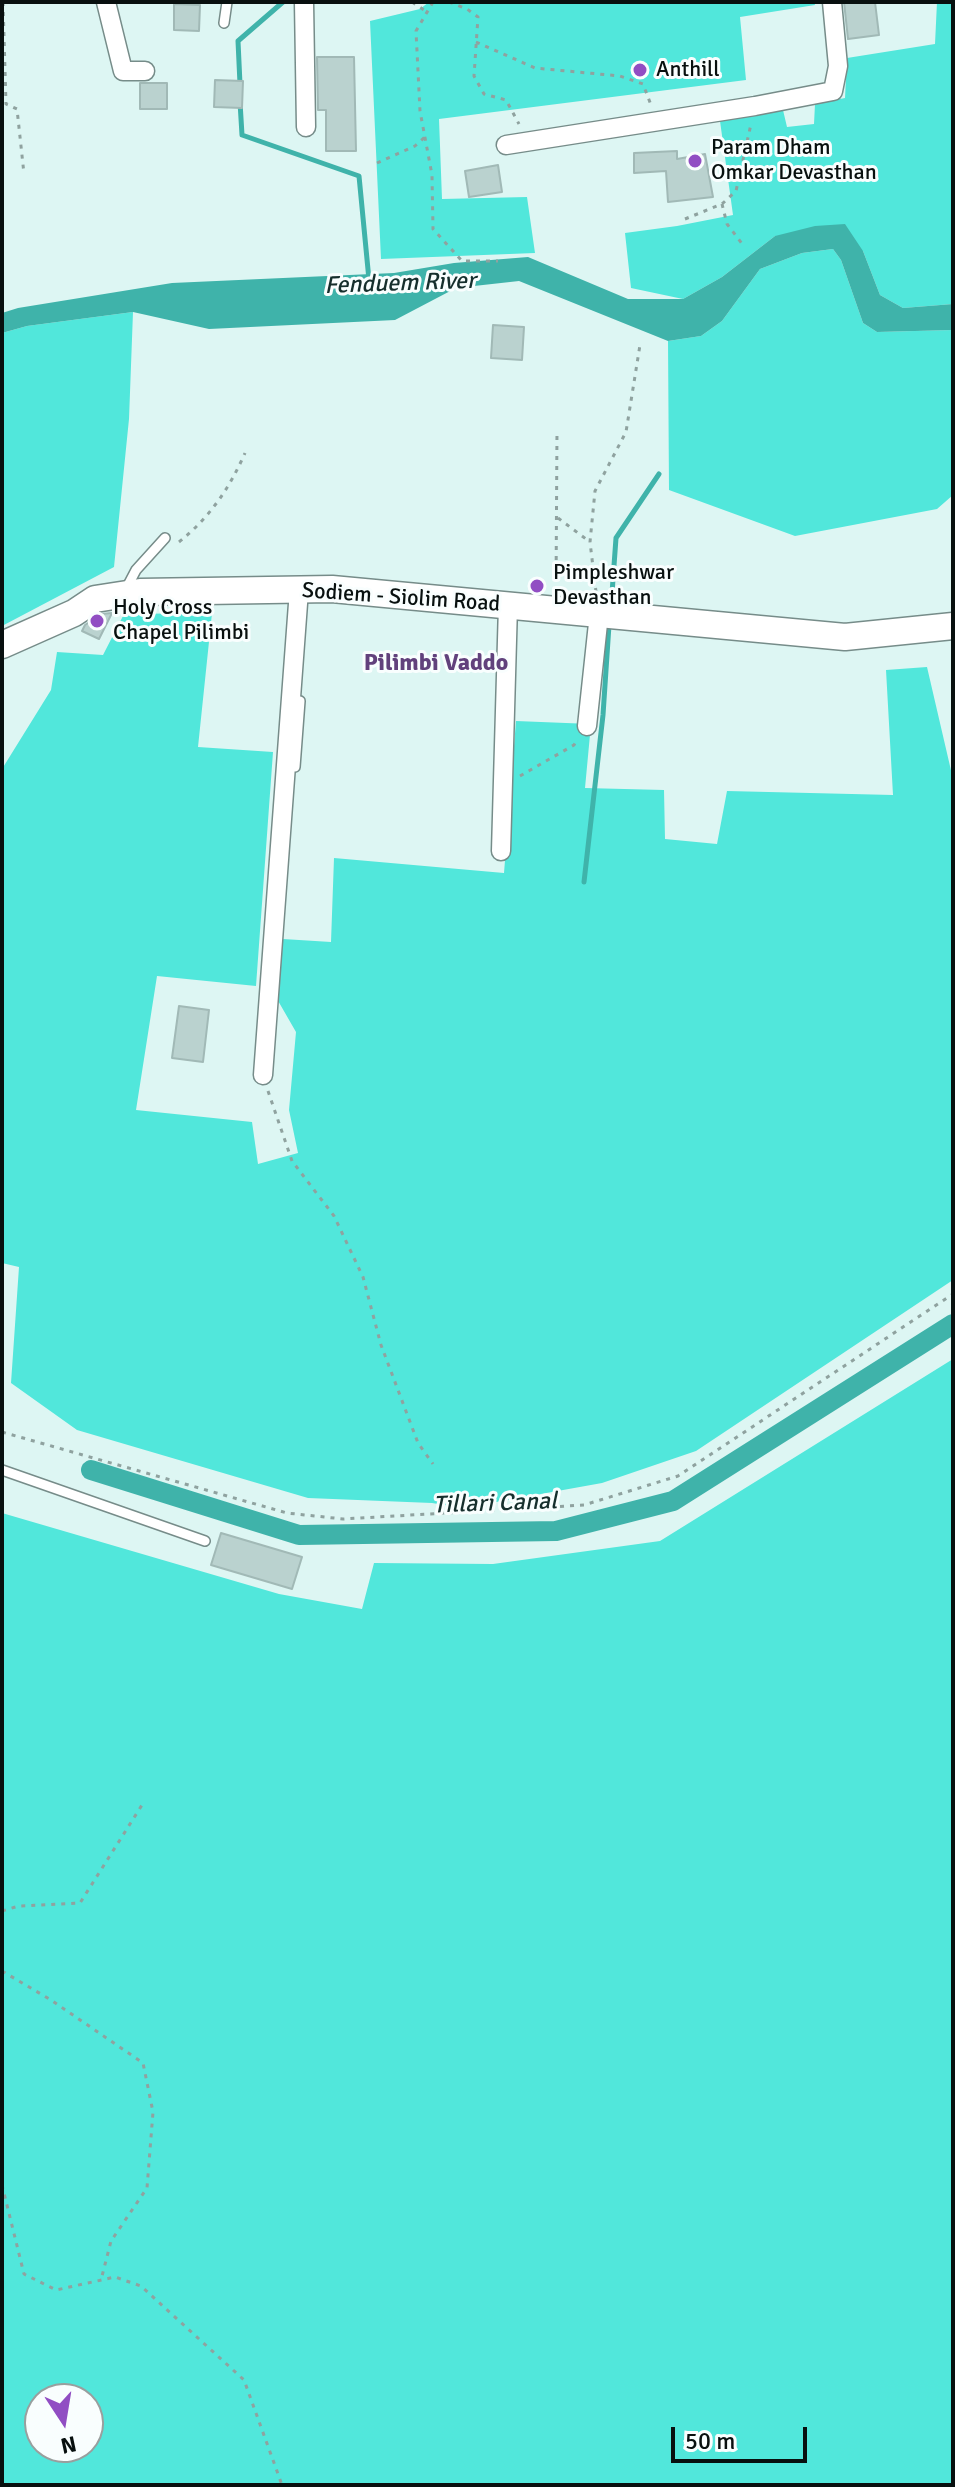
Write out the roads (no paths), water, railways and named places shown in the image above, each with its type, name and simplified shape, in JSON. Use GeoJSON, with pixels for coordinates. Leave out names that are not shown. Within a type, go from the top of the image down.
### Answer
{"type":"FeatureCollection","features":[{"type":"Feature","properties":{"kind":"main road","name":"Sodiem - Siolim Road"},"geometry":{"type":"LineString","coordinates":[[2,645],[74,613],[95,599],[124,595],[332,589],[845,637],[953,626]]}},
{"type":"Feature","properties":{"kind":"street"},"geometry":{"type":"LineString","coordinates":[[106,2],[123,71],[145,71]]}},
{"type":"Feature","properties":{"kind":"street"},"geometry":{"type":"LineString","coordinates":[[304,2],[306,127]]}},
{"type":"Feature","properties":{"kind":"street"},"geometry":{"type":"LineString","coordinates":[[506,145],[833,91],[838,66],[832,2]]}},
{"type":"Feature","properties":{"kind":"street"},"geometry":{"type":"LineString","coordinates":[[263,1075],[303,590]]}},
{"type":"Feature","properties":{"kind":"street"},"geometry":{"type":"LineString","coordinates":[[501,851],[508,605]]}},
{"type":"Feature","properties":{"kind":"street"},"geometry":{"type":"LineString","coordinates":[[587,726],[599,614]]}},
{"type":"Feature","properties":{"kind":"lane"},"geometry":{"type":"LineString","coordinates":[[224,23],[227,2]]}},
{"type":"Feature","properties":{"kind":"lane"},"geometry":{"type":"LineString","coordinates":[[124,595],[136,570],[165,538]]}},
{"type":"Feature","properties":{"kind":"lane"},"geometry":{"type":"LineString","coordinates":[[295,767],[303,590]]}},
{"type":"Feature","properties":{"kind":"lane"},"geometry":{"type":"LineString","coordinates":[[2,1470],[205,1541]]}},
{"type":"Feature","properties":{"kind":"water","name":"Fenduem River"},"geometry":{"type":"Polygon","coordinates":[[[845,224],[863,251],[880,295],[903,308],[953,304],[953,330],[877,332],[863,323],[841,260],[833,249],[802,253],[760,269],[722,321],[701,336],[668,341],[519,281],[456,288],[395,320],[209,329],[133,312],[27,326],[2,333],[2,313],[18,308],[172,283],[394,273],[454,263],[528,257],[628,299],[683,299],[722,277],[775,236],[815,226],[845,224]]]}},
{"type":"Feature","properties":{"kind":"waterway"},"geometry":{"type":"LineString","coordinates":[[240,84],[238,41],[283,2]]}},
{"type":"Feature","properties":{"kind":"waterway","name":"Fenduem River"},"geometry":{"type":"LineString","coordinates":[[240,102],[242,135],[359,176],[369,280]]}},
{"type":"Feature","properties":{"kind":"waterway"},"geometry":{"type":"LineString","coordinates":[[611,607],[616,538],[659,474]]}},
{"type":"Feature","properties":{"kind":"waterway"},"geometry":{"type":"LineString","coordinates":[[584,882],[603,715],[609,625]]}},
{"type":"Feature","properties":{"kind":"waterway","name":"Tillari Canal"},"geometry":{"type":"LineString","coordinates":[[91,1470],[299,1535],[556,1531],[673,1501],[953,1324]]}},
{"type":"Feature","properties":{"kind":"place","name":"Anthill"},"geometry":{"type":"Point","coordinates":[640,70]}},
{"type":"Feature","properties":{"kind":"place","name":"Param Dham Omkar Devasthan"},"geometry":{"type":"Point","coordinates":[695,161]}},
{"type":"Feature","properties":{"kind":"place","name":"Pimpleshwar Devasthan"},"geometry":{"type":"Point","coordinates":[537,586]}},
{"type":"Feature","properties":{"kind":"place","name":"Holy Cross Chapel Pilimbi"},"geometry":{"type":"Point","coordinates":[97,621]}},
{"type":"Feature","properties":{"kind":"district","name":"Pilimbi Vaddo"},"geometry":{"type":"Point","coordinates":[436,664]}}]}
